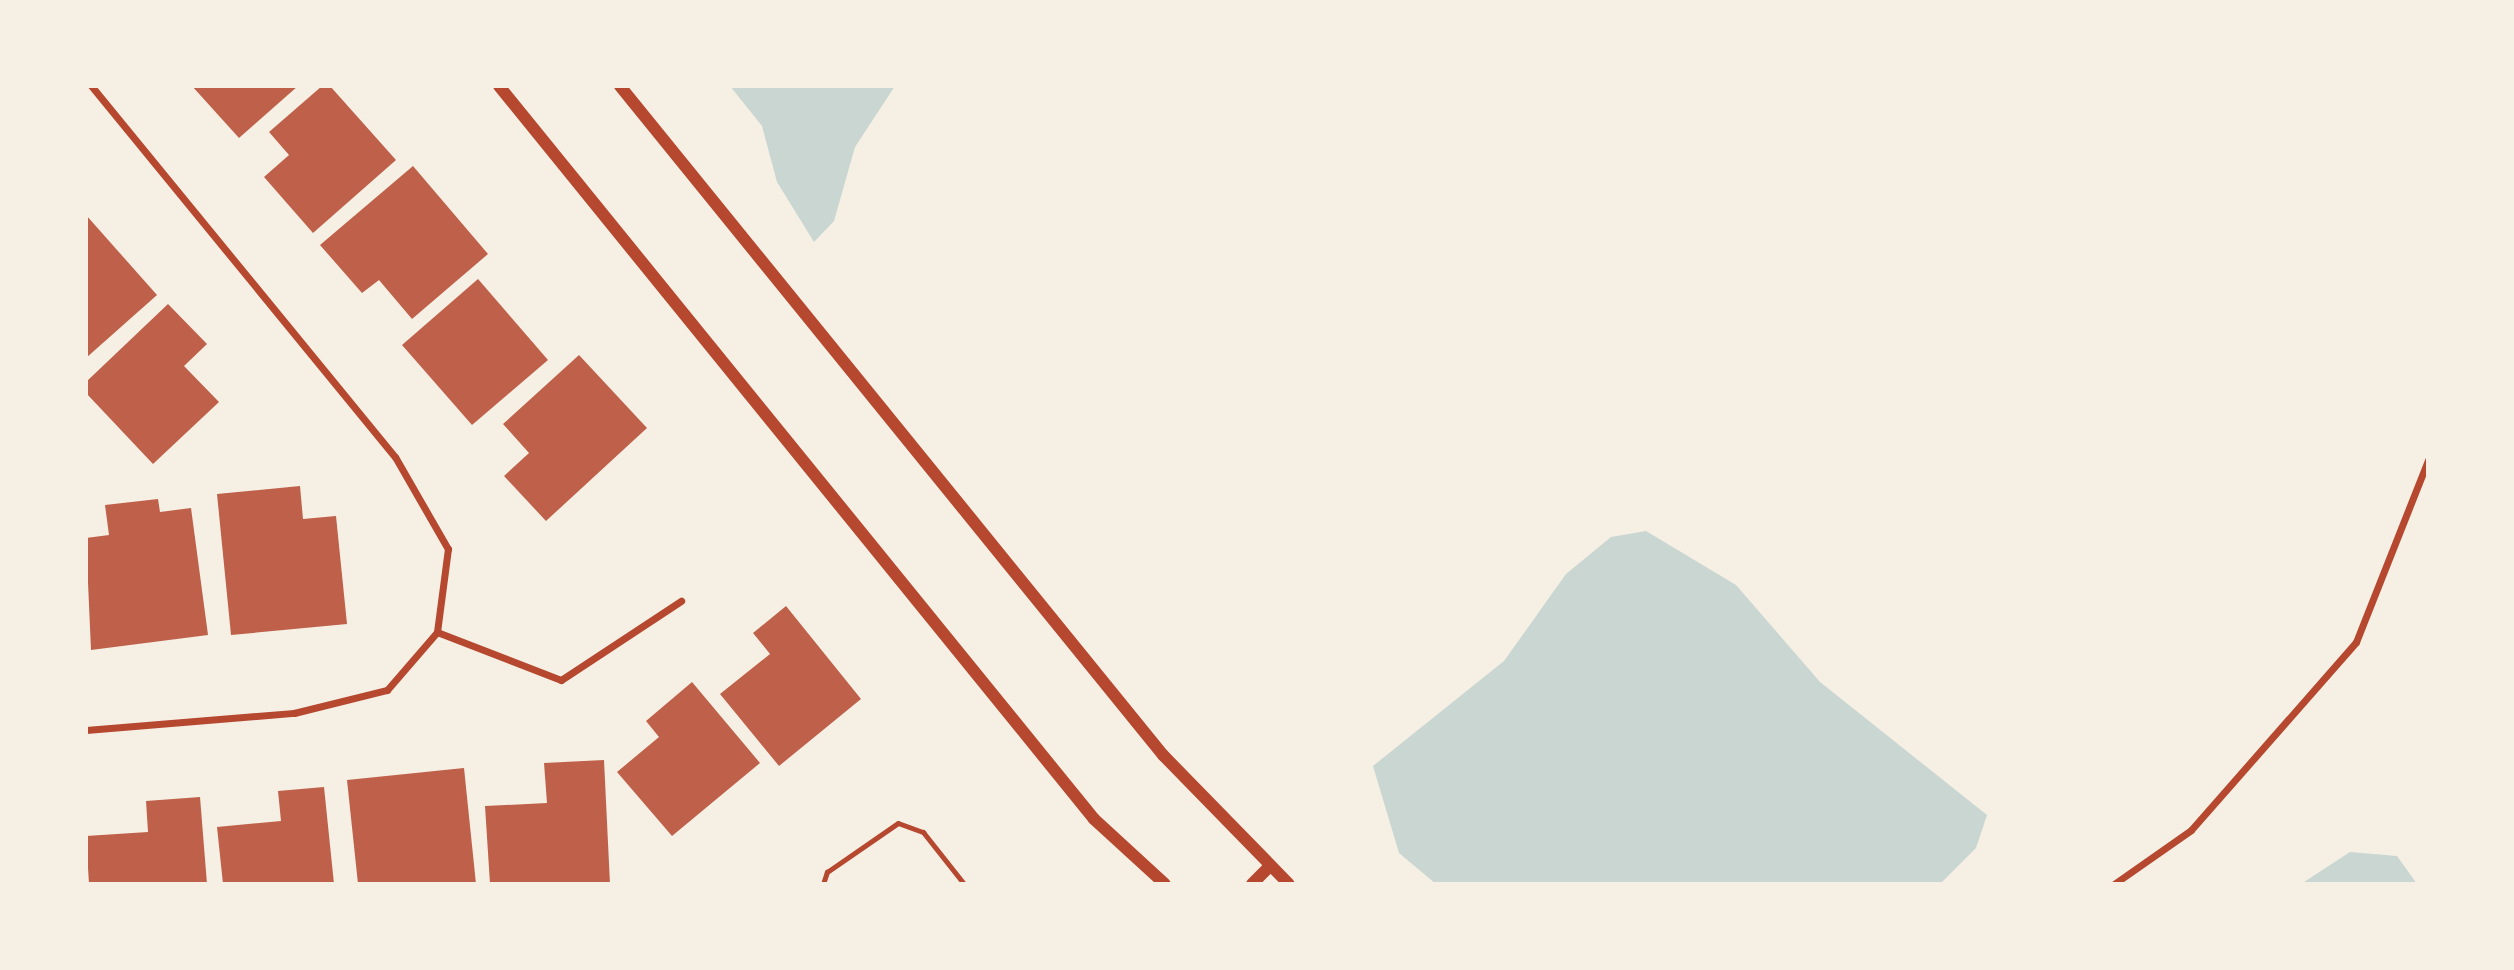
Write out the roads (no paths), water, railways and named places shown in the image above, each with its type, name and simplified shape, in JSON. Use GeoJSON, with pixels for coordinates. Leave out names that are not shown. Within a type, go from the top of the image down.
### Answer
{"type":"FeatureCollection","features":[{"type":"Feature","properties":{"kind":"street"},"geometry":{"type":"LineString","coordinates":[[86,730],[294,713],[387,690],[437,632],[449,548],[395,457],[91,86]]}},
{"type":"Feature","properties":{"kind":"street"},"geometry":{"type":"LineString","coordinates":[[499,86],[1094,819],[1166,884]]}},
{"type":"Feature","properties":{"kind":"street"},"geometry":{"type":"LineString","coordinates":[[620,86],[1163,755],[1289,884]]}},
{"type":"Feature","properties":{"kind":"street"},"geometry":{"type":"LineString","coordinates":[[2114,884],[2191,831],[2356,642],[2428,460]]}},
{"type":"Feature","properties":{"kind":"street"},"geometry":{"type":"LineString","coordinates":[[437,632],[561,680],[681,601]]}},
{"type":"Feature","properties":{"kind":"street"},"geometry":{"type":"LineString","coordinates":[[1252,884],[1270,866]]}},
{"type":"Feature","properties":{"kind":"lane"},"geometry":{"type":"LineString","coordinates":[[823,884],[827,872],[898,823],[923,832],[964,884]]}}]}
